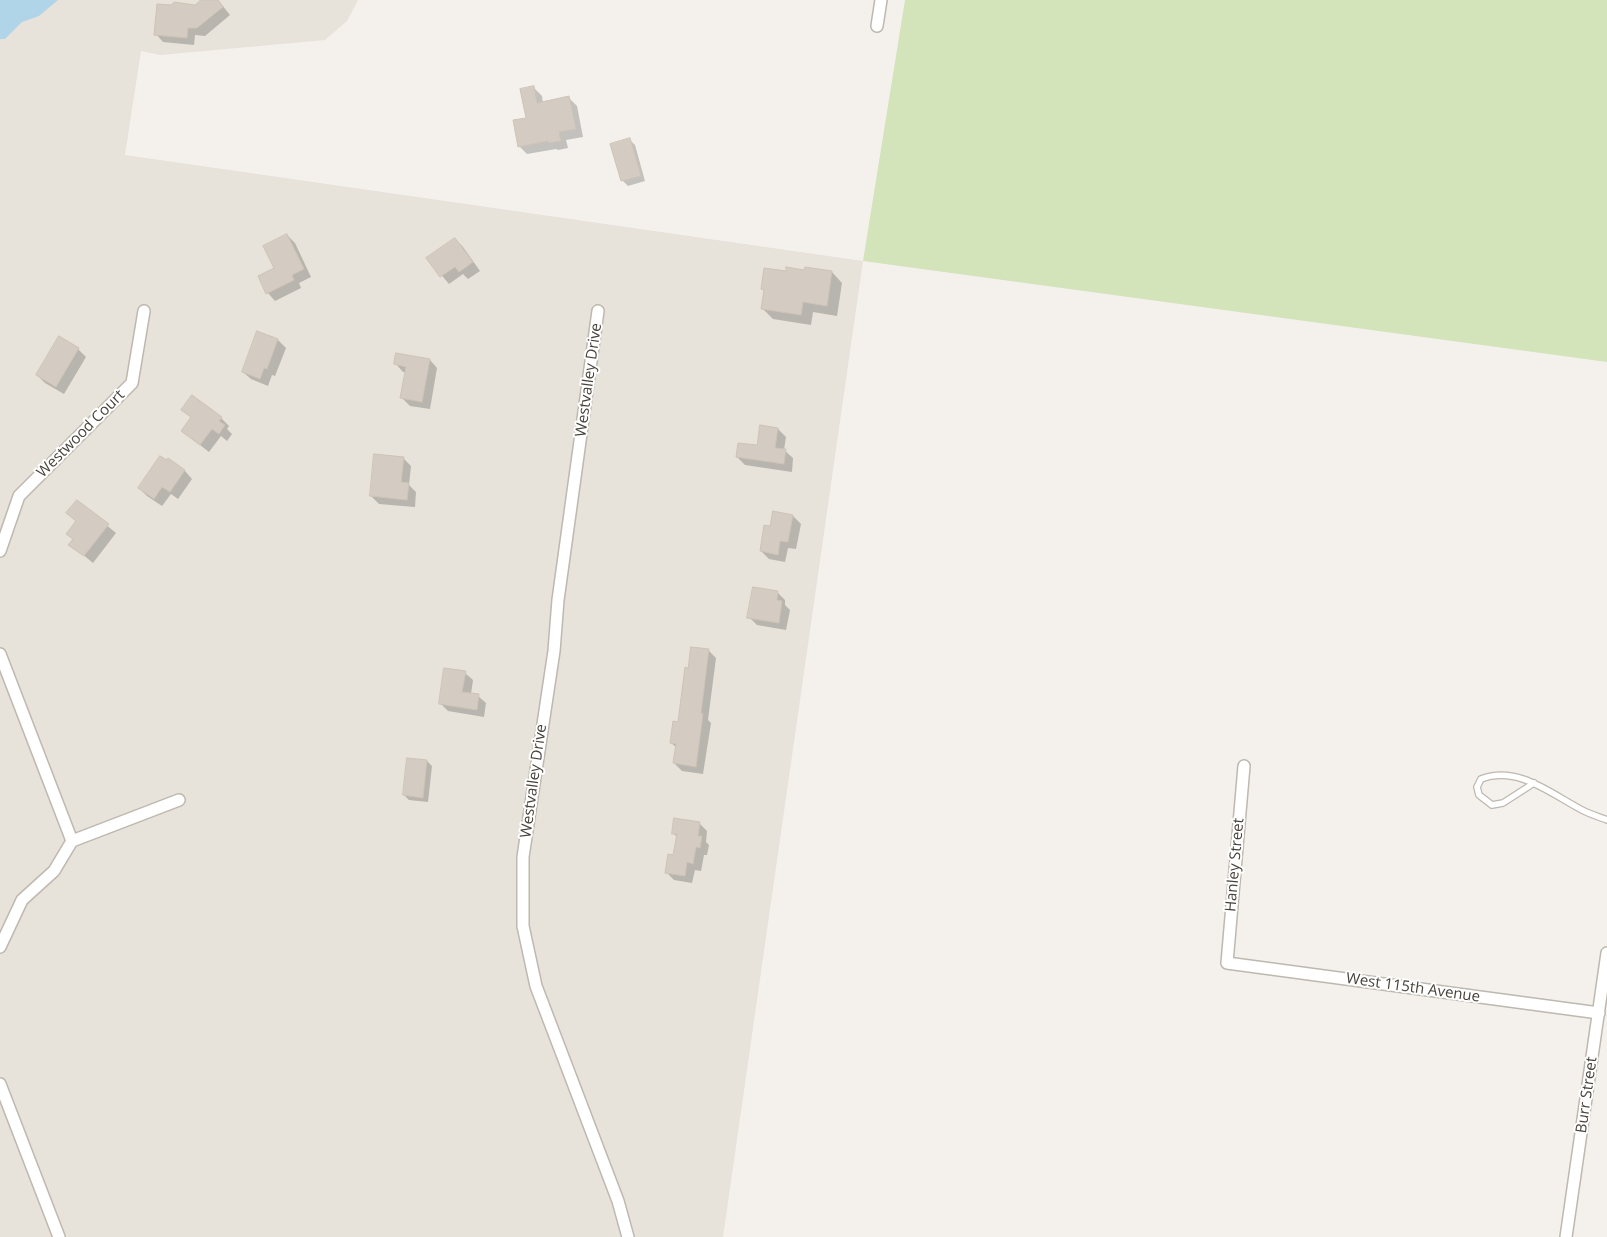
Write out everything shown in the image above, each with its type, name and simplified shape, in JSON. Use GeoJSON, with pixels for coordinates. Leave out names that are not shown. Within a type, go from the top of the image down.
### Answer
{"type":"FeatureCollection","features":[{"type":"Feature","properties":{"kind":"street"},"geometry":{"type":"LineString","coordinates":[[877,26],[881,0]]}},
{"type":"Feature","properties":{"kind":"street","name":"Westwood Court"},"geometry":{"type":"LineString","coordinates":[[0,551],[19,496],[132,383],[144,311]]}},
{"type":"Feature","properties":{"kind":"street","name":"Westvalley Drive"},"geometry":{"type":"LineString","coordinates":[[598,312],[558,600],[554,651],[523,857],[523,926],[536,986],[618,1201],[628,1237]]}},
{"type":"Feature","properties":{"kind":"street"},"geometry":{"type":"LineString","coordinates":[[0,654],[72,842]]}},
{"type":"Feature","properties":{"kind":"street","name":"Hanley Street"},"geometry":{"type":"LineString","coordinates":[[1227,963],[1244,766]]}},
{"type":"Feature","properties":{"kind":"street"},"geometry":{"type":"LineString","coordinates":[[0,947],[22,900],[54,871],[72,842],[179,800]]}},
{"type":"Feature","properties":{"kind":"street","name":"Burr Street"},"geometry":{"type":"LineString","coordinates":[[1566,1237],[1607,953]]}},
{"type":"Feature","properties":{"kind":"street","name":"West 115th Avenue"},"geometry":{"type":"LineString","coordinates":[[1227,963],[1599,1013]]}},
{"type":"Feature","properties":{"kind":"street"},"geometry":{"type":"LineString","coordinates":[[0,1084],[59,1237]]}},
{"type":"Feature","properties":{"kind":"lane"},"geometry":{"type":"LineString","coordinates":[[1534,783],[1502,803],[1492,805],[1479,795],[1477,787],[1481,779],[1491,775],[1513,776],[1534,783],[1584,811],[1607,820]]}},
{"type":"Feature","properties":{"kind":"shaded area"},"geometry":{"type":"Polygon","coordinates":[[[0,0],[358,0],[347,21],[325,40],[160,55],[141,51],[125,155],[863,261],[723,1237],[0,1237],[0,0]]]}},
{"type":"Feature","properties":{"kind":"green space"},"geometry":{"type":"Polygon","coordinates":[[[905,0],[1607,0],[1607,362],[863,261],[905,0]]]}},
{"type":"Feature","properties":{"kind":"water"},"geometry":{"type":"Polygon","coordinates":[[[0,0],[58,0],[39,16],[22,22],[5,39],[0,39],[0,0]]]}},
{"type":"Feature","properties":{"kind":"building"},"geometry":{"type":"Polygon","coordinates":[[[201,0],[218,0],[223,7],[197,28],[188,28],[187,38],[154,35],[157,4],[171,5],[174,2],[195,5],[201,0]]]}},
{"type":"Feature","properties":{"kind":"building"},"geometry":{"type":"Polygon","coordinates":[[[534,86],[537,103],[569,96],[576,129],[559,132],[561,141],[549,143],[548,141],[518,147],[513,120],[526,118],[520,89],[534,86]]]}},
{"type":"Feature","properties":{"kind":"building"},"geometry":{"type":"Polygon","coordinates":[[[630,138],[641,176],[621,181],[610,144],[630,138]]]}},
{"type":"Feature","properties":{"kind":"building"},"geometry":{"type":"Polygon","coordinates":[[[287,234],[304,269],[292,275],[294,280],[266,294],[258,276],[274,268],[263,246],[287,234]]]}},
{"type":"Feature","properties":{"kind":"building"},"geometry":{"type":"Polygon","coordinates":[[[455,238],[473,262],[459,272],[455,267],[440,277],[426,258],[455,238]]]}},
{"type":"Feature","properties":{"kind":"building"},"geometry":{"type":"Polygon","coordinates":[[[786,267],[804,270],[805,267],[832,271],[827,306],[803,302],[801,315],[761,309],[764,290],[761,289],[764,268],[786,271],[786,267]]]}},
{"type":"Feature","properties":{"kind":"building"},"geometry":{"type":"Polygon","coordinates":[[[257,331],[278,339],[267,369],[264,368],[260,379],[242,372],[257,331]]]}},
{"type":"Feature","properties":{"kind":"building"},"geometry":{"type":"Polygon","coordinates":[[[59,336],[79,348],[56,387],[36,375],[59,336]]]}},
{"type":"Feature","properties":{"kind":"building"},"geometry":{"type":"Polygon","coordinates":[[[396,353],[430,359],[422,402],[400,398],[406,367],[394,364],[396,353]]]}},
{"type":"Feature","properties":{"kind":"building"},"geometry":{"type":"Polygon","coordinates":[[[192,395],[222,417],[219,421],[225,425],[219,434],[212,429],[200,445],[181,431],[191,417],[181,410],[192,395]]]}},
{"type":"Feature","properties":{"kind":"building"},"geometry":{"type":"Polygon","coordinates":[[[760,425],[778,428],[775,448],[786,449],[784,464],[736,457],[738,443],[757,445],[760,425]]]}},
{"type":"Feature","properties":{"kind":"building"},"geometry":{"type":"Polygon","coordinates":[[[374,454],[404,457],[401,482],[409,483],[407,500],[370,496],[374,454]]]}},
{"type":"Feature","properties":{"kind":"building"},"geometry":{"type":"Polygon","coordinates":[[[160,456],[167,460],[168,458],[185,470],[170,492],[162,487],[154,499],[138,488],[160,456]]]}},
{"type":"Feature","properties":{"kind":"building"},"geometry":{"type":"Polygon","coordinates":[[[77,500],[109,524],[84,556],[68,545],[73,539],[66,534],[76,521],[66,513],[77,500]]]}},
{"type":"Feature","properties":{"kind":"building"},"geometry":{"type":"Polygon","coordinates":[[[773,511],[793,515],[788,542],[780,541],[778,555],[760,551],[764,525],[770,526],[773,511]]]}},
{"type":"Feature","properties":{"kind":"building"},"geometry":{"type":"Polygon","coordinates":[[[753,587],[778,591],[777,600],[782,601],[779,623],[747,618],[753,587]]]}},
{"type":"Feature","properties":{"kind":"building"},"geometry":{"type":"Polygon","coordinates":[[[691,647],[709,649],[696,767],[673,763],[676,744],[670,743],[673,721],[678,722],[685,667],[688,668],[691,647]]]}},
{"type":"Feature","properties":{"kind":"building"},"geometry":{"type":"Polygon","coordinates":[[[444,668],[466,671],[462,692],[479,694],[477,710],[439,704],[444,668]]]}},
{"type":"Feature","properties":{"kind":"building"},"geometry":{"type":"Polygon","coordinates":[[[407,758],[427,760],[423,798],[403,795],[407,758]]]}},
{"type":"Feature","properties":{"kind":"building"},"geometry":{"type":"Polygon","coordinates":[[[674,818],[700,822],[698,836],[702,836],[700,848],[696,847],[693,864],[687,862],[685,876],[665,873],[668,854],[673,855],[677,834],[672,834],[674,818]]]}}]}
